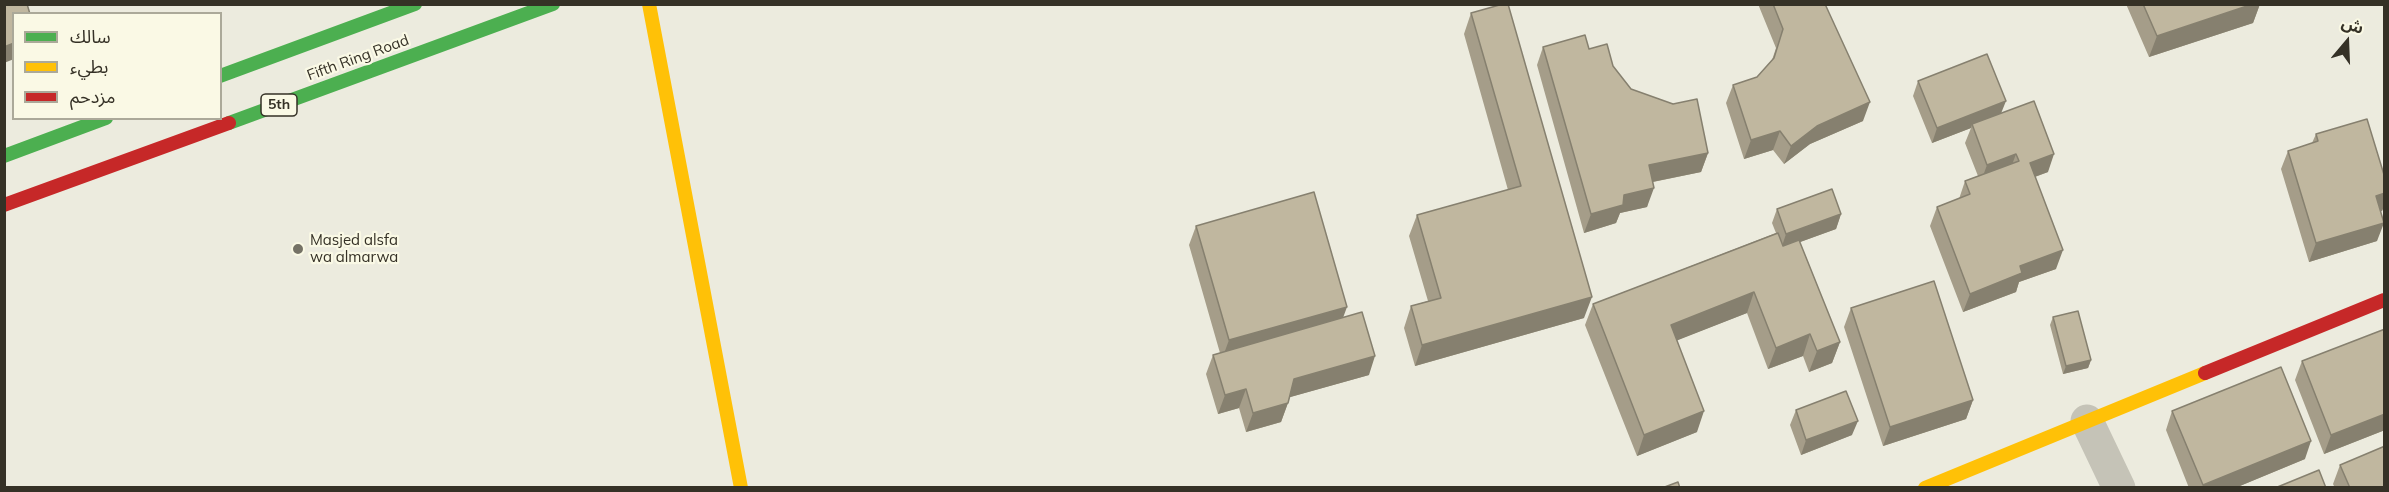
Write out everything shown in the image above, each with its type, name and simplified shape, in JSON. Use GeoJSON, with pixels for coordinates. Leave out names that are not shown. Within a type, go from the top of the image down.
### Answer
{"type":"FeatureCollection","features":[{"type":"Feature","properties":{"kind":"street"},"geometry":{"type":"LineString","coordinates":[[222,75],[415,4]]}},
{"type":"Feature","properties":{"kind":"street","name":"Fifth Ring Road"},"geometry":{"type":"LineString","coordinates":[[4,205],[553,4]]}},
{"type":"Feature","properties":{"kind":"street"},"geometry":{"type":"LineString","coordinates":[[649,4],[741,488]]}},
{"type":"Feature","properties":{"kind":"street"},"geometry":{"type":"LineString","coordinates":[[4,156],[101,120]]}},
{"type":"Feature","properties":{"kind":"street"},"geometry":{"type":"LineString","coordinates":[[1925,488],[2385,300]]}},
{"type":"Feature","properties":{"kind":"street"},"geometry":{"type":"LineString","coordinates":[[2087,421],[2119,488]]}},
{"type":"Feature","properties":{"kind":"building"},"geometry":{"type":"Polygon","coordinates":[[[4,4],[27,4],[29,12],[12,12],[12,44],[4,47],[4,4]]]}},
{"type":"Feature","properties":{"kind":"building"},"geometry":{"type":"Polygon","coordinates":[[[1508,4],[1592,297],[1422,345],[1411,306],[1441,298],[1417,215],[1521,186],[1471,13],[1508,4]]]}},
{"type":"Feature","properties":{"kind":"building"},"geometry":{"type":"Polygon","coordinates":[[[1773,4],[1825,4],[1870,102],[1817,126],[1791,146],[1780,131],[1751,140],[1733,85],[1757,77],[1774,58],[1783,29],[1773,4]]]}},
{"type":"Feature","properties":{"kind":"building"},"geometry":{"type":"Polygon","coordinates":[[[2143,4],[2253,4],[2157,36],[2143,4]]]}},
{"type":"Feature","properties":{"kind":"building"},"geometry":{"type":"Polygon","coordinates":[[[1585,35],[1589,49],[1607,44],[1613,66],[1631,89],[1673,104],[1697,99],[1708,153],[1649,165],[1654,188],[1624,195],[1623,205],[1591,214],[1543,47],[1585,35]]]}},
{"type":"Feature","properties":{"kind":"building"},"geometry":{"type":"Polygon","coordinates":[[[1987,54],[2006,101],[1937,128],[1918,81],[1987,54]]]}},
{"type":"Feature","properties":{"kind":"building"},"geometry":{"type":"Polygon","coordinates":[[[2034,101],[2054,154],[2030,163],[2063,250],[2020,266],[2022,273],[1970,294],[1937,207],[1970,194],[1965,181],[2019,161],[2016,154],[1987,165],[1972,124],[2034,101]]]}},
{"type":"Feature","properties":{"kind":"building"},"geometry":{"type":"Polygon","coordinates":[[[2367,119],[2385,178],[2385,193],[2376,196],[2384,223],[2316,243],[2288,151],[2318,141],[2316,134],[2367,119]]]}},
{"type":"Feature","properties":{"kind":"building"},"geometry":{"type":"Polygon","coordinates":[[[1832,189],[1841,214],[1786,234],[1777,209],[1832,189]]]}},
{"type":"Feature","properties":{"kind":"building"},"geometry":{"type":"Polygon","coordinates":[[[1314,192],[1347,307],[1229,340],[1196,226],[1314,192]]]}},
{"type":"Feature","properties":{"kind":"building"},"geometry":{"type":"Polygon","coordinates":[[[1778,233],[1783,246],[1799,240],[1840,342],[1817,351],[1810,334],[1776,348],[1754,292],[1671,325],[1704,411],[1644,435],[1593,304],[1778,233]]]}},
{"type":"Feature","properties":{"kind":"building"},"geometry":{"type":"Polygon","coordinates":[[[1934,281],[1973,400],[1890,427],[1851,308],[1934,281]]]}},
{"type":"Feature","properties":{"kind":"building"},"geometry":{"type":"Polygon","coordinates":[[[2078,311],[2091,360],[2066,366],[2053,317],[2078,311]]]}},
{"type":"Feature","properties":{"kind":"building"},"geometry":{"type":"Polygon","coordinates":[[[1362,312],[1375,356],[1294,379],[1288,403],[1253,413],[1246,389],[1225,395],[1213,355],[1362,312]]]}},
{"type":"Feature","properties":{"kind":"building"},"geometry":{"type":"Polygon","coordinates":[[[2385,329],[2385,414],[2331,435],[2302,361],[2385,329]]]}},
{"type":"Feature","properties":{"kind":"building"},"geometry":{"type":"Polygon","coordinates":[[[2281,367],[2311,441],[2203,485],[2172,411],[2281,367]]]}},
{"type":"Feature","properties":{"kind":"building"},"geometry":{"type":"Polygon","coordinates":[[[1846,391],[1858,421],[1806,440],[1796,410],[1846,391]]]}},
{"type":"Feature","properties":{"kind":"building"},"geometry":{"type":"Polygon","coordinates":[[[2385,446],[2385,488],[2350,488],[2340,465],[2385,446]]]}},
{"type":"Feature","properties":{"kind":"building"},"geometry":{"type":"Polygon","coordinates":[[[2319,470],[2326,488],[2275,488],[2319,470]]]}},
{"type":"Feature","properties":{"kind":"building"},"geometry":{"type":"Polygon","coordinates":[[[1678,482],[1680,488],[1662,488],[1678,482]]]}},
{"type":"Feature","properties":{"kind":"traffic: fast"},"geometry":{"type":"LineString","coordinates":[[222,75],[415,4]]}},
{"type":"Feature","properties":{"kind":"traffic: fast"},"geometry":{"type":"LineString","coordinates":[[229,123],[553,4]]}},
{"type":"Feature","properties":{"kind":"traffic: fast"},"geometry":{"type":"LineString","coordinates":[[4,156],[101,120]]}},
{"type":"Feature","properties":{"kind":"traffic: slow"},"geometry":{"type":"LineString","coordinates":[[649,4],[741,488]]}},
{"type":"Feature","properties":{"kind":"traffic: slow"},"geometry":{"type":"LineString","coordinates":[[1925,488],[2205,373]]}},
{"type":"Feature","properties":{"kind":"traffic: jam"},"geometry":{"type":"LineString","coordinates":[[4,205],[229,123]]}},
{"type":"Feature","properties":{"kind":"traffic: jam"},"geometry":{"type":"LineString","coordinates":[[2205,373],[2384,300]]}},
{"type":"Feature","properties":{"kind":"place","name":"Masjed alsfa wa almarwa"},"geometry":{"type":"Point","coordinates":[298,249]}}]}
